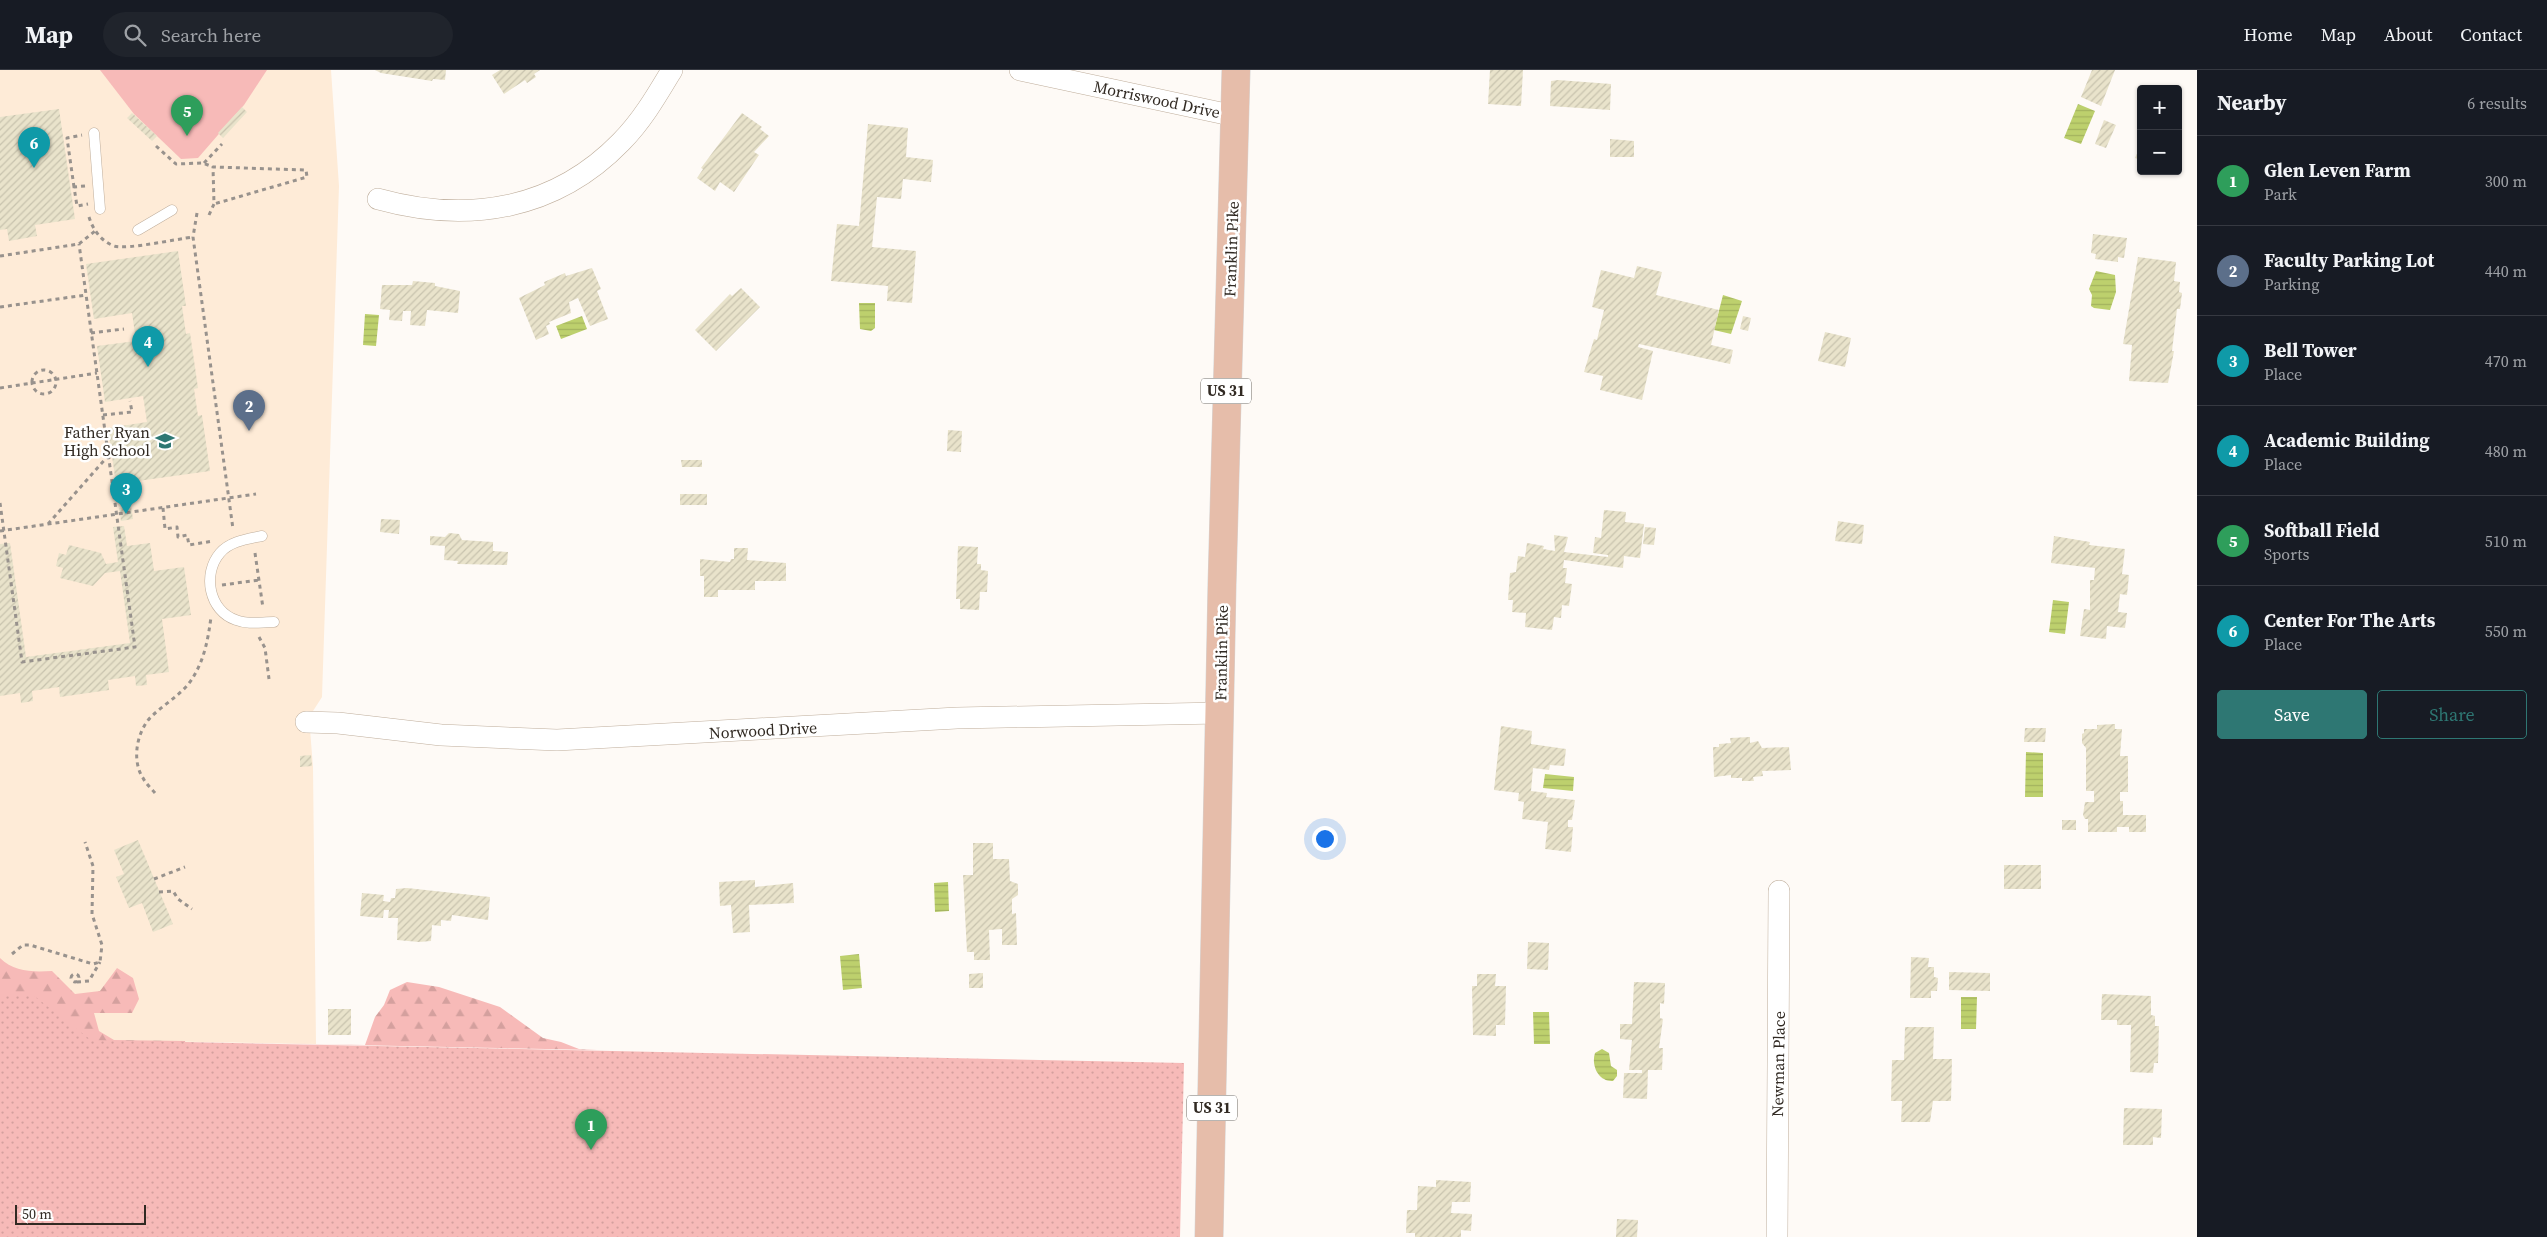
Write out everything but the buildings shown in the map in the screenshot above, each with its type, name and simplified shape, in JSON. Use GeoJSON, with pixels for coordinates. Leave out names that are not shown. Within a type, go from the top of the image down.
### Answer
{"type":"FeatureCollection","features":[{"type":"Feature","properties":{"kind":"main road","name":"Franklin Pike"},"geometry":{"type":"LineString","coordinates":[[1209,1237],[1236,70]]}},
{"type":"Feature","properties":{"kind":"street"},"geometry":{"type":"LineString","coordinates":[[378,199],[413,208],[464,212],[500,208],[541,196],[568,182],[613,150],[647,110],[672,70]]}},
{"type":"Feature","properties":{"kind":"street","name":"Morriswood Drive"},"geometry":{"type":"LineString","coordinates":[[1020,70],[1235,116]]}},
{"type":"Feature","properties":{"kind":"street","name":"Norwood Drive"},"geometry":{"type":"LineString","coordinates":[[306,722],[338,722],[441,735],[557,740],[957,718],[1220,713]]}},
{"type":"Feature","properties":{"kind":"street","name":"Newman Place"},"geometry":{"type":"LineString","coordinates":[[1777,1237],[1779,891]]}},
{"type":"Feature","properties":{"kind":"lane"},"geometry":{"type":"LineString","coordinates":[[94,133],[100,209]]}},
{"type":"Feature","properties":{"kind":"lane"},"geometry":{"type":"LineString","coordinates":[[138,230],[172,210]]}},
{"type":"Feature","properties":{"kind":"lane"},"geometry":{"type":"LineString","coordinates":[[262,536],[239,541],[219,553],[213,566],[210,586],[217,605],[228,617],[250,623],[274,622]]}},
{"type":"Feature","properties":{"kind":"path"},"geometry":{"type":"LineString","coordinates":[[94,133],[67,138],[77,206],[89,202],[89,216],[95,231],[106,241],[120,247],[193,237]]}},
{"type":"Feature","properties":{"kind":"path"},"geometry":{"type":"LineString","coordinates":[[203,163],[222,144]]}},
{"type":"Feature","properties":{"kind":"path"},"geometry":{"type":"LineString","coordinates":[[156,146],[176,164],[203,163],[213,167],[306,170],[308,177],[214,204]]}},
{"type":"Feature","properties":{"kind":"path"},"geometry":{"type":"LineString","coordinates":[[209,215],[214,204],[213,167]]}},
{"type":"Feature","properties":{"kind":"path"},"geometry":{"type":"LineString","coordinates":[[74,187],[87,186],[88,191]]}},
{"type":"Feature","properties":{"kind":"path"},"geometry":{"type":"LineString","coordinates":[[197,213],[193,237],[234,529],[228,532]]}},
{"type":"Feature","properties":{"kind":"path"},"geometry":{"type":"LineString","coordinates":[[0,256],[79,244],[95,231]]}},
{"type":"Feature","properties":{"kind":"path"},"geometry":{"type":"LineString","coordinates":[[0,503],[2,531],[22,662],[136,647],[79,244]]}},
{"type":"Feature","properties":{"kind":"path"},"geometry":{"type":"LineString","coordinates":[[0,307],[86,295]]}},
{"type":"Feature","properties":{"kind":"path"},"geometry":{"type":"LineString","coordinates":[[91,333],[124,329]]}},
{"type":"Feature","properties":{"kind":"path"},"geometry":{"type":"LineString","coordinates":[[43,370],[51,372],[55,380],[53,388],[46,393],[37,392],[32,384],[35,374],[43,370]]}},
{"type":"Feature","properties":{"kind":"path"},"geometry":{"type":"LineString","coordinates":[[0,388],[97,373]]}},
{"type":"Feature","properties":{"kind":"path"},"geometry":{"type":"LineString","coordinates":[[103,415],[132,412],[130,401]]}},
{"type":"Feature","properties":{"kind":"path"},"geometry":{"type":"LineString","coordinates":[[47,525],[109,456]]}},
{"type":"Feature","properties":{"kind":"path"},"geometry":{"type":"LineString","coordinates":[[2,531],[256,494]]}},
{"type":"Feature","properties":{"kind":"path"},"geometry":{"type":"LineString","coordinates":[[163,508],[166,528],[177,527],[178,537],[187,535],[189,545],[217,539],[208,549]]}},
{"type":"Feature","properties":{"kind":"path"},"geometry":{"type":"LineString","coordinates":[[255,553],[263,608]]}},
{"type":"Feature","properties":{"kind":"path"},"geometry":{"type":"LineString","coordinates":[[210,586],[259,580]]}},
{"type":"Feature","properties":{"kind":"path"},"geometry":{"type":"LineString","coordinates":[[207,611],[217,624]]}},
{"type":"Feature","properties":{"kind":"path"},"geometry":{"type":"LineString","coordinates":[[155,793],[140,773],[138,742],[142,729],[150,716],[178,694],[190,681],[207,646],[211,616]]}},
{"type":"Feature","properties":{"kind":"path"},"geometry":{"type":"LineString","coordinates":[[252,636],[259,637],[265,648],[269,679]]}},
{"type":"Feature","properties":{"kind":"path"},"geometry":{"type":"LineString","coordinates":[[78,982],[89,981],[100,962],[102,945],[92,914],[92,866],[85,842]]}},
{"type":"Feature","properties":{"kind":"path"},"geometry":{"type":"LineString","coordinates":[[154,879],[185,867]]}},
{"type":"Feature","properties":{"kind":"path"},"geometry":{"type":"LineString","coordinates":[[159,892],[173,891],[178,899],[192,909]]}},
{"type":"Feature","properties":{"kind":"path"},"geometry":{"type":"LineString","coordinates":[[12,954],[23,946],[30,945],[93,964],[100,962]]}},
{"type":"Feature","properties":{"kind":"shaded area","name":"Father Ryan High School"},"geometry":{"type":"Polygon","coordinates":[[[0,70],[331,70],[339,186],[322,697],[306,722],[310,729],[313,767],[316,1044],[91,1040],[0,994],[0,70]]]}},
{"type":"Feature","properties":{"kind":"shaded area"},"geometry":{"type":"Polygon","coordinates":[[[2078,104],[2095,111],[2081,144],[2064,138],[2078,104]]]}},
{"type":"Feature","properties":{"kind":"shaded area"},"geometry":{"type":"Polygon","coordinates":[[[2096,271],[2115,275],[2116,292],[2110,310],[2091,306],[2092,295],[2089,289],[2096,271]]]}},
{"type":"Feature","properties":{"kind":"shaded area"},"geometry":{"type":"Polygon","coordinates":[[[1723,295],[1742,301],[1731,334],[1714,330],[1723,295]]]}},
{"type":"Feature","properties":{"kind":"shaded area"},"geometry":{"type":"Polygon","coordinates":[[[859,303],[875,303],[875,328],[871,331],[860,329],[859,303]]]}},
{"type":"Feature","properties":{"kind":"shaded area"},"geometry":{"type":"Polygon","coordinates":[[[365,314],[379,315],[376,346],[363,345],[365,314]]]}},
{"type":"Feature","properties":{"kind":"shaded area"},"geometry":{"type":"Polygon","coordinates":[[[582,316],[587,329],[561,339],[556,326],[582,316]]]}},
{"type":"Feature","properties":{"kind":"shaded area"},"geometry":{"type":"Polygon","coordinates":[[[2053,600],[2069,602],[2065,634],[2049,632],[2053,600]]]}},
{"type":"Feature","properties":{"kind":"shaded area"},"geometry":{"type":"Polygon","coordinates":[[[2026,752],[2043,753],[2043,797],[2025,797],[2026,752]]]}},
{"type":"Feature","properties":{"kind":"shaded area"},"geometry":{"type":"Polygon","coordinates":[[[1545,774],[1574,777],[1573,791],[1543,788],[1545,774]]]}},
{"type":"Feature","properties":{"kind":"shaded area"},"geometry":{"type":"Polygon","coordinates":[[[948,882],[949,911],[935,912],[934,883],[948,882]]]}},
{"type":"Feature","properties":{"kind":"shaded area"},"geometry":{"type":"Polygon","coordinates":[[[859,954],[862,988],[843,990],[840,956],[859,954]]]}},
{"type":"Feature","properties":{"kind":"shaded area"},"geometry":{"type":"Polygon","coordinates":[[[1961,997],[1977,997],[1976,1029],[1961,1029],[1961,997]]]}},
{"type":"Feature","properties":{"kind":"shaded area"},"geometry":{"type":"Polygon","coordinates":[[[1533,1012],[1549,1012],[1550,1044],[1534,1044],[1533,1012]]]}},
{"type":"Feature","properties":{"kind":"shaded area"},"geometry":{"type":"Polygon","coordinates":[[[1602,1049],[1609,1053],[1611,1066],[1617,1070],[1617,1076],[1613,1081],[1603,1079],[1595,1067],[1595,1053],[1602,1049]]]}},
{"type":"Feature","properties":{"kind":"green space"},"geometry":{"type":"Polygon","coordinates":[[[100,70],[267,70],[244,105],[198,158],[181,159],[134,114],[100,70]]]}},
{"type":"Feature","properties":{"kind":"green space"},"geometry":{"type":"Polygon","coordinates":[[[0,958],[17,969],[52,971],[75,994],[100,991],[117,968],[133,978],[139,999],[132,1013],[94,1013],[99,1031],[114,1040],[185,1041],[190,1072],[0,1030],[0,958]]]}},
{"type":"Feature","properties":{"kind":"green space"},"geometry":{"type":"Polygon","coordinates":[[[407,982],[439,987],[500,1007],[543,1038],[579,1049],[597,1050],[248,1043],[365,1045],[375,1017],[384,1005],[390,990],[407,982]]]}},
{"type":"Feature","properties":{"kind":"green space"},"geometry":{"type":"Polygon","coordinates":[[[0,994],[33,995],[91,1040],[1184,1063],[1180,1237],[0,1237],[0,994]]]}},
{"type":"Feature","properties":{"kind":"place","name":"Softball Field"},"geometry":{"type":"Point","coordinates":[187,136]}},
{"type":"Feature","properties":{"kind":"place","name":"Center For The Arts"},"geometry":{"type":"Point","coordinates":[34,168]}},
{"type":"Feature","properties":{"kind":"place","name":"Academic Building"},"geometry":{"type":"Point","coordinates":[148,367]}},
{"type":"Feature","properties":{"kind":"place","name":"Faculty Parking Lot"},"geometry":{"type":"Point","coordinates":[249,431]}},
{"type":"Feature","properties":{"kind":"place","name":"Father Ryan High School"},"geometry":{"type":"Point","coordinates":[165,441]}},
{"type":"Feature","properties":{"kind":"place","name":"Bell Tower"},"geometry":{"type":"Point","coordinates":[126,514]}},
{"type":"Feature","properties":{"kind":"place","name":"Glen Leven Farm"},"geometry":{"type":"Point","coordinates":[591,1150]}}]}
